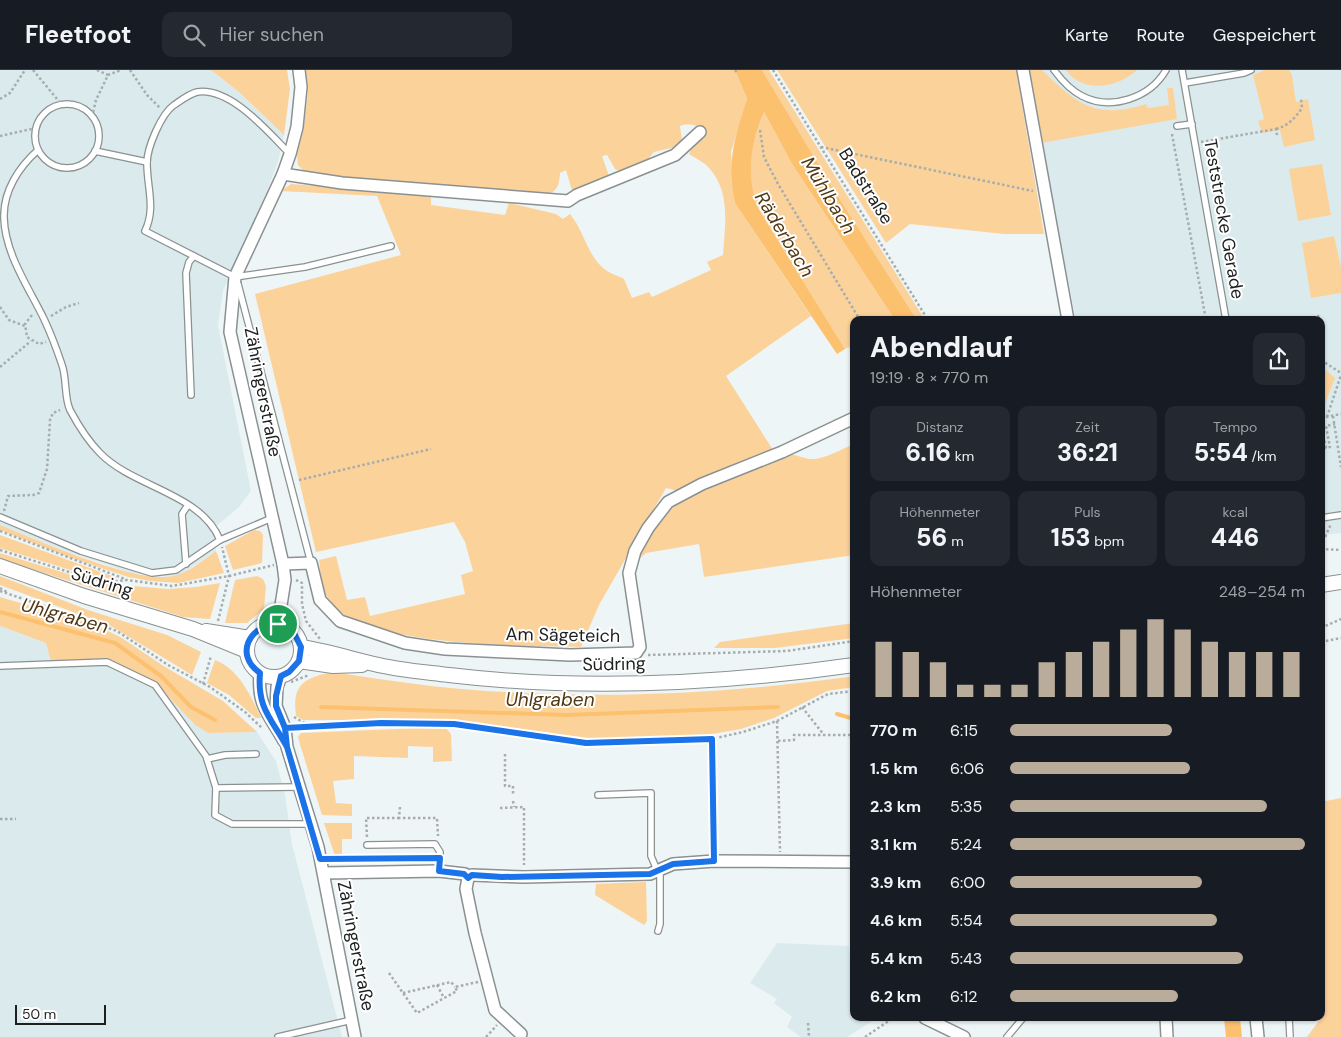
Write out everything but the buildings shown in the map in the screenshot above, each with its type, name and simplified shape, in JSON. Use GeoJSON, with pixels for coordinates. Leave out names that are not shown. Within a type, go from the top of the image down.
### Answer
{"type":"FeatureCollection","features":[{"type":"Feature","properties":{"kind":"street","name":"Zähringerstraße"},"geometry":{"type":"LineString","coordinates":[[278,624],[285,580],[283,564],[230,332],[235,277],[283,174],[290,154],[297,126],[301,87],[299,70]]}},
{"type":"Feature","properties":{"kind":"street"},"geometry":{"type":"LineString","coordinates":[[1022,70],[1067,316]]}},
{"type":"Feature","properties":{"kind":"street"},"geometry":{"type":"LineString","coordinates":[[283,174],[342,183],[568,201],[577,195],[676,154],[700,132]]}},
{"type":"Feature","properties":{"kind":"street","name":"Am Sägeteich"},"geometry":{"type":"LineString","coordinates":[[311,563],[320,600],[340,620],[405,643],[445,649],[570,655],[636,653],[640,647],[629,573],[635,551],[648,528],[668,502],[702,484],[782,452],[850,420]]}},
{"type":"Feature","properties":{"kind":"street"},"geometry":{"type":"LineString","coordinates":[[283,564],[311,563]]}},
{"type":"Feature","properties":{"kind":"street","name":"Südring"},"geometry":{"type":"LineString","coordinates":[[0,566],[84,596],[248,645]]}},
{"type":"Feature","properties":{"kind":"street"},"geometry":{"type":"LineString","coordinates":[[1325,584],[1341,582]]}},
{"type":"Feature","properties":{"kind":"street"},"geometry":{"type":"LineString","coordinates":[[278,624],[294,633],[301,647],[299,661],[289,672],[273,677],[260,673],[251,664],[248,645],[260,627],[278,624]]}},
{"type":"Feature","properties":{"kind":"street","name":"Südring"},"geometry":{"type":"LineString","coordinates":[[301,647],[336,652],[376,664],[450,675],[529,682],[622,684],[801,672],[850,666]]}},
{"type":"Feature","properties":{"kind":"street","name":"Südring"},"geometry":{"type":"LineString","coordinates":[[299,661],[333,666],[376,664]]}},
{"type":"Feature","properties":{"kind":"street","name":"Zähringerstraße"},"geometry":{"type":"LineString","coordinates":[[260,673],[258,692],[261,704],[287,747]]}},
{"type":"Feature","properties":{"kind":"street","name":"Zähringerstraße"},"geometry":{"type":"LineString","coordinates":[[281,676],[276,696],[276,706],[285,728],[287,747],[324,874],[355,1037]]}},
{"type":"Feature","properties":{"kind":"street"},"geometry":{"type":"LineString","coordinates":[[324,874],[439,871],[468,876],[524,877],[650,874],[673,864],[714,861],[850,862]]}},
{"type":"Feature","properties":{"kind":"street"},"geometry":{"type":"LineString","coordinates":[[468,876],[466,888],[486,979],[495,1010],[522,1034]]}},
{"type":"Feature","properties":{"kind":"street"},"geometry":{"type":"LineString","coordinates":[[931,1021],[964,1037]]}},
{"type":"Feature","properties":{"kind":"street"},"geometry":{"type":"LineString","coordinates":[[1166,1021],[1167,1037]]}},
{"type":"Feature","properties":{"kind":"street"},"geometry":{"type":"LineString","coordinates":[[1256,1021],[1258,1037]]}},
{"type":"Feature","properties":{"kind":"lane"},"geometry":{"type":"LineString","coordinates":[[1054,70],[1065,85],[1083,97],[1103,102],[1125,101],[1145,93],[1161,79],[1166,70]]}},
{"type":"Feature","properties":{"kind":"lane","name":"Teststrecke Gerade"},"geometry":{"type":"LineString","coordinates":[[1182,70],[1225,316]]}},
{"type":"Feature","properties":{"kind":"lane"},"geometry":{"type":"LineString","coordinates":[[1185,83],[1244,73],[1251,70]]}},
{"type":"Feature","properties":{"kind":"lane"},"geometry":{"type":"LineString","coordinates":[[290,154],[231,100],[212,92],[195,93],[166,112],[160,121],[147,162],[150,182],[151,219],[145,231],[235,277],[304,267],[391,246]]}},
{"type":"Feature","properties":{"kind":"lane"},"geometry":{"type":"LineString","coordinates":[[62,105],[78,107],[92,117],[99,133],[96,151],[81,165],[61,168],[52,164],[38,150],[36,128],[46,113],[62,105]]}},
{"type":"Feature","properties":{"kind":"lane"},"geometry":{"type":"LineString","coordinates":[[1174,127],[1192,124]]}},
{"type":"Feature","properties":{"kind":"lane"},"geometry":{"type":"LineString","coordinates":[[38,150],[22,164],[16,175],[4,210],[6,236],[45,320],[63,368],[69,408],[87,438],[101,454],[117,467],[188,505],[210,521],[220,540]]}},
{"type":"Feature","properties":{"kind":"lane"},"geometry":{"type":"LineString","coordinates":[[96,151],[147,162]]}},
{"type":"Feature","properties":{"kind":"lane"},"geometry":{"type":"LineString","coordinates":[[191,395],[186,273],[189,262],[194,256]]}},
{"type":"Feature","properties":{"kind":"lane"},"geometry":{"type":"LineString","coordinates":[[235,277],[311,563]]}},
{"type":"Feature","properties":{"kind":"lane"},"geometry":{"type":"LineString","coordinates":[[186,564],[182,514],[188,505]]}},
{"type":"Feature","properties":{"kind":"lane"},"geometry":{"type":"LineString","coordinates":[[1325,517],[1339,515]]}},
{"type":"Feature","properties":{"kind":"lane"},"geometry":{"type":"LineString","coordinates":[[1,518],[81,551],[152,573],[176,570],[220,540],[272,518]]}},
{"type":"Feature","properties":{"kind":"lane"},"geometry":{"type":"LineString","coordinates":[[0,666],[107,662],[155,684],[207,759],[216,788],[215,815],[232,824],[310,824]]}},
{"type":"Feature","properties":{"kind":"lane"},"geometry":{"type":"LineString","coordinates":[[207,759],[225,755],[256,754]]}},
{"type":"Feature","properties":{"kind":"lane"},"geometry":{"type":"LineString","coordinates":[[216,788],[299,787]]}},
{"type":"Feature","properties":{"kind":"lane"},"geometry":{"type":"LineString","coordinates":[[598,795],[651,793],[651,856],[659,870],[660,924],[658,931]]}},
{"type":"Feature","properties":{"kind":"lane"},"geometry":{"type":"LineString","coordinates":[[366,845],[435,844],[438,847],[439,871]]}},
{"type":"Feature","properties":{"kind":"lane"},"geometry":{"type":"LineString","coordinates":[[278,1037],[352,1020]]}},
{"type":"Feature","properties":{"kind":"lane"},"geometry":{"type":"LineString","coordinates":[[1007,1037],[1021,1021]]}},
{"type":"Feature","properties":{"kind":"lane"},"geometry":{"type":"LineString","coordinates":[[1289,1021],[1290,1037]]}},
{"type":"Feature","properties":{"kind":"path"},"geometry":{"type":"LineString","coordinates":[[0,100],[10,93],[25,70]]}},
{"type":"Feature","properties":{"kind":"path"},"geometry":{"type":"LineString","coordinates":[[33,70],[39,71],[62,105]]}},
{"type":"Feature","properties":{"kind":"path"},"geometry":{"type":"LineString","coordinates":[[97,70],[108,75]]}},
{"type":"Feature","properties":{"kind":"path"},"geometry":{"type":"LineString","coordinates":[[92,117],[96,100],[108,75],[121,70]]}},
{"type":"Feature","properties":{"kind":"path"},"geometry":{"type":"LineString","coordinates":[[130,70],[147,95],[166,112]]}},
{"type":"Feature","properties":{"kind":"path"},"geometry":{"type":"LineString","coordinates":[[735,70],[738,74]]}},
{"type":"Feature","properties":{"kind":"path","name":"Badstraße"},"geometry":{"type":"LineString","coordinates":[[773,70],[926,316]]}},
{"type":"Feature","properties":{"kind":"path"},"geometry":{"type":"LineString","coordinates":[[1196,143],[1283,127],[1295,118],[1302,108],[1301,98]]}},
{"type":"Feature","properties":{"kind":"path"},"geometry":{"type":"LineString","coordinates":[[1174,127],[1205,316]]}},
{"type":"Feature","properties":{"kind":"path"},"geometry":{"type":"LineString","coordinates":[[0,136],[36,128]]}},
{"type":"Feature","properties":{"kind":"path"},"geometry":{"type":"LineString","coordinates":[[1276,129],[1277,135]]}},
{"type":"Feature","properties":{"kind":"path"},"geometry":{"type":"LineString","coordinates":[[760,130],[764,157],[778,184],[858,316]]}},
{"type":"Feature","properties":{"kind":"path"},"geometry":{"type":"LineString","coordinates":[[821,147],[1044,193]]}},
{"type":"Feature","properties":{"kind":"path"},"geometry":{"type":"LineString","coordinates":[[45,320],[66,307],[79,303]]}},
{"type":"Feature","properties":{"kind":"path"},"geometry":{"type":"LineString","coordinates":[[0,307],[9,320],[25,326]]}},
{"type":"Feature","properties":{"kind":"path"},"geometry":{"type":"LineString","coordinates":[[40,312],[28,318],[25,326],[27,337],[39,344],[52,339]]}},
{"type":"Feature","properties":{"kind":"path"},"geometry":{"type":"LineString","coordinates":[[0,367],[31,341]]}},
{"type":"Feature","properties":{"kind":"path"},"geometry":{"type":"LineString","coordinates":[[1325,363],[1341,374],[1327,417],[1341,414]]}},
{"type":"Feature","properties":{"kind":"path"},"geometry":{"type":"LineString","coordinates":[[1,518],[8,496],[33,496],[39,493],[47,469],[50,420],[53,413],[69,408]]}},
{"type":"Feature","properties":{"kind":"path"},"geometry":{"type":"LineString","coordinates":[[1333,416],[1341,467]]}},
{"type":"Feature","properties":{"kind":"path"},"geometry":{"type":"LineString","coordinates":[[1325,444],[1326,448],[1330,447],[1326,426],[1335,424]]}},
{"type":"Feature","properties":{"kind":"path"},"geometry":{"type":"LineString","coordinates":[[290,482],[431,449]]}},
{"type":"Feature","properties":{"kind":"path"},"geometry":{"type":"LineString","coordinates":[[1325,541],[1339,515]]}},
{"type":"Feature","properties":{"kind":"path"},"geometry":{"type":"LineString","coordinates":[[0,531],[66,559],[126,580]]}},
{"type":"Feature","properties":{"kind":"path"},"geometry":{"type":"LineString","coordinates":[[218,621],[229,576],[220,540]]}},
{"type":"Feature","properties":{"kind":"path"},"geometry":{"type":"LineString","coordinates":[[1325,548],[1341,550]]}},
{"type":"Feature","properties":{"kind":"path"},"geometry":{"type":"LineString","coordinates":[[0,550],[88,578]]}},
{"type":"Feature","properties":{"kind":"path"},"geometry":{"type":"LineString","coordinates":[[229,576],[283,564]]}},
{"type":"Feature","properties":{"kind":"path"},"geometry":{"type":"LineString","coordinates":[[0,590],[117,631],[168,666],[203,684],[245,712],[263,729]]}},
{"type":"Feature","properties":{"kind":"path"},"geometry":{"type":"LineString","coordinates":[[1325,626],[1341,619]]}},
{"type":"Feature","properties":{"kind":"path"},"geometry":{"type":"LineString","coordinates":[[1325,641],[1341,638]]}},
{"type":"Feature","properties":{"kind":"path"},"geometry":{"type":"LineString","coordinates":[[636,653],[649,656],[787,650],[850,642]]}},
{"type":"Feature","properties":{"kind":"path"},"geometry":{"type":"LineString","coordinates":[[203,684],[210,656]]}},
{"type":"Feature","properties":{"kind":"path"},"geometry":{"type":"LineString","coordinates":[[285,728],[381,723],[445,724],[586,743],[712,739],[743,732],[777,721],[802,706],[828,694],[850,691]]}},
{"type":"Feature","properties":{"kind":"path"},"geometry":{"type":"LineString","coordinates":[[802,706],[824,735]]}},
{"type":"Feature","properties":{"kind":"path"},"geometry":{"type":"LineString","coordinates":[[777,721],[780,861]]}},
{"type":"Feature","properties":{"kind":"path"},"geometry":{"type":"LineString","coordinates":[[778,741],[794,740],[794,735],[850,735]]}},
{"type":"Feature","properties":{"kind":"path"},"geometry":{"type":"LineString","coordinates":[[712,739],[714,861]]}},
{"type":"Feature","properties":{"kind":"path"},"geometry":{"type":"LineString","coordinates":[[505,754],[505,786],[513,786],[513,795]]}},
{"type":"Feature","properties":{"kind":"path"},"geometry":{"type":"LineString","coordinates":[[513,801],[514,807]]}},
{"type":"Feature","properties":{"kind":"path"},"geometry":{"type":"LineString","coordinates":[[400,807],[400,818]]}},
{"type":"Feature","properties":{"kind":"path"},"geometry":{"type":"LineString","coordinates":[[500,808],[524,807],[524,877]]}},
{"type":"Feature","properties":{"kind":"path"},"geometry":{"type":"LineString","coordinates":[[366,859],[366,818],[438,818],[438,847]]}},
{"type":"Feature","properties":{"kind":"path"},"geometry":{"type":"LineString","coordinates":[[0,819],[16,819]]}},
{"type":"Feature","properties":{"kind":"path"},"geometry":{"type":"LineString","coordinates":[[320,859],[412,859]]}},
{"type":"Feature","properties":{"kind":"path"},"geometry":{"type":"LineString","coordinates":[[389,973],[403,993],[417,1013],[457,991],[451,982],[403,993]]}},
{"type":"Feature","properties":{"kind":"path"},"geometry":{"type":"LineString","coordinates":[[455,987],[486,979]]}},
{"type":"Feature","properties":{"kind":"path"},"geometry":{"type":"LineString","coordinates":[[437,985],[444,998]]}},
{"type":"Feature","properties":{"kind":"path"},"geometry":{"type":"LineString","coordinates":[[865,1037],[889,1021]]}},
{"type":"Feature","properties":{"kind":"path"},"geometry":{"type":"LineString","coordinates":[[808,1023],[809,1037]]}},
{"type":"Feature","properties":{"kind":"shaded area"},"geometry":{"type":"Polygon","coordinates":[[[0,70],[211,70],[240,93],[284,135],[278,162],[267,191],[223,291],[218,325],[251,491],[239,507],[213,529],[216,551],[182,574],[171,577],[131,573],[68,552],[0,525],[0,70]]]}},
{"type":"Feature","properties":{"kind":"shaded area"},"geometry":{"type":"Polygon","coordinates":[[[211,70],[287,70],[290,89],[284,135],[240,93],[211,70]]]}},
{"type":"Feature","properties":{"kind":"shaded area"},"geometry":{"type":"Polygon","coordinates":[[[306,70],[735,70],[747,99],[731,152],[735,203],[811,316],[726,376],[773,450],[678,491],[666,488],[599,605],[581,647],[487,644],[411,636],[377,628],[349,617],[331,603],[323,588],[319,560],[336,556],[347,600],[365,597],[370,616],[465,594],[461,575],[473,571],[465,542],[454,522],[316,552],[255,294],[401,255],[377,196],[281,191],[291,184],[431,195],[431,205],[505,215],[509,203],[556,214],[563,219],[570,214],[593,256],[605,270],[624,279],[632,298],[649,292],[652,297],[711,270],[707,262],[723,255],[725,209],[721,188],[709,168],[689,154],[692,147],[705,137],[705,131],[693,125],[680,126],[682,141],[679,146],[654,152],[643,165],[621,172],[615,169],[607,155],[602,156],[609,176],[573,194],[566,170],[560,173],[558,185],[554,191],[543,196],[345,179],[314,174],[304,171],[298,165],[297,155],[304,126],[308,92],[306,70]]]}},
{"type":"Feature","properties":{"kind":"shaded area"},"geometry":{"type":"Polygon","coordinates":[[[762,70],[769,70],[923,316],[914,316],[834,190],[762,70]]]}},
{"type":"Feature","properties":{"kind":"shaded area"},"geometry":{"type":"Polygon","coordinates":[[[777,70],[1016,70],[1044,234],[1004,234],[910,224],[886,243],[777,70]]]}},
{"type":"Feature","properties":{"kind":"shaded area"},"geometry":{"type":"Polygon","coordinates":[[[1027,70],[1341,70],[1341,533],[1325,535],[1325,316],[1075,316],[1027,70]]]}},
{"type":"Feature","properties":{"kind":"shaded area"},"geometry":{"type":"Polygon","coordinates":[[[1027,70],[1042,70],[1077,100],[1088,106],[1100,109],[1128,109],[1146,104],[1148,108],[1169,105],[1167,88],[1173,88],[1177,119],[1041,143],[1027,70]]]}},
{"type":"Feature","properties":{"kind":"shaded area"},"geometry":{"type":"Polygon","coordinates":[[[1066,70],[1137,70],[1120,81],[1101,86],[1082,83],[1073,78],[1066,70]]]}},
{"type":"Feature","properties":{"kind":"shaded area"},"geometry":{"type":"Polygon","coordinates":[[[1265,70],[1289,70],[1292,75],[1296,102],[1308,99],[1315,140],[1284,147],[1280,130],[1262,133],[1258,121],[1264,119],[1253,75],[1265,70]]]}},
{"type":"Feature","properties":{"kind":"shaded area"},"geometry":{"type":"Polygon","coordinates":[[[764,112],[792,164],[892,316],[850,316],[850,348],[849,347],[845,349],[758,208],[750,171],[755,137],[764,112]]]}},
{"type":"Feature","properties":{"kind":"shaded area"},"geometry":{"type":"Polygon","coordinates":[[[1322,164],[1331,215],[1298,221],[1289,169],[1322,164]]]}},
{"type":"Feature","properties":{"kind":"shaded area"},"geometry":{"type":"Polygon","coordinates":[[[1334,236],[1341,267],[1341,293],[1311,298],[1302,243],[1334,236]]]}},
{"type":"Feature","properties":{"kind":"shaded area"},"geometry":{"type":"Polygon","coordinates":[[[1325,369],[1335,378],[1325,404],[1325,369]]]}},
{"type":"Feature","properties":{"kind":"shaded area"},"geometry":{"type":"Polygon","coordinates":[[[850,446],[850,556],[704,577],[699,544],[646,553],[638,560],[643,543],[652,528],[676,505],[691,496],[759,463],[780,455],[789,454],[814,459],[850,446]]]}},
{"type":"Feature","properties":{"kind":"shaded area"},"geometry":{"type":"Polygon","coordinates":[[[0,525],[86,559],[135,574],[156,577],[173,576],[185,572],[216,551],[224,573],[178,583],[128,577],[69,557],[0,530],[0,525]]]}},
{"type":"Feature","properties":{"kind":"shaded area"},"geometry":{"type":"Polygon","coordinates":[[[254,530],[260,531],[263,535],[262,563],[233,570],[225,546],[254,530]]]}},
{"type":"Feature","properties":{"kind":"shaded area"},"geometry":{"type":"Polygon","coordinates":[[[0,535],[117,578],[110,580],[99,579],[0,548],[0,535]]]}},
{"type":"Feature","properties":{"kind":"shaded area"},"geometry":{"type":"Polygon","coordinates":[[[0,553],[97,583],[168,589],[220,583],[210,619],[183,617],[0,559],[0,553]]]}},
{"type":"Feature","properties":{"kind":"shaded area"},"geometry":{"type":"Polygon","coordinates":[[[0,576],[88,610],[167,635],[201,652],[192,675],[111,626],[0,585],[0,576]]]}},
{"type":"Feature","properties":{"kind":"shaded area"},"geometry":{"type":"Polygon","coordinates":[[[257,576],[263,579],[266,586],[264,609],[247,623],[225,623],[235,580],[257,576]]]}},
{"type":"Feature","properties":{"kind":"shaded area"},"geometry":{"type":"Polygon","coordinates":[[[0,597],[98,626],[122,638],[162,665],[223,701],[257,732],[208,733],[195,725],[156,683],[108,659],[51,661],[46,643],[0,626],[0,597]]]}},
{"type":"Feature","properties":{"kind":"shaded area"},"geometry":{"type":"Polygon","coordinates":[[[850,624],[850,639],[775,648],[714,648],[720,642],[850,624]]]}},
{"type":"Feature","properties":{"kind":"shaded area"},"geometry":{"type":"Polygon","coordinates":[[[0,626],[46,643],[52,660],[108,659],[156,683],[195,725],[208,733],[257,732],[276,761],[285,794],[292,844],[342,1037],[0,1037],[0,626]]]}},
{"type":"Feature","properties":{"kind":"shaded area"},"geometry":{"type":"Polygon","coordinates":[[[215,660],[231,669],[237,676],[249,693],[261,718],[256,718],[229,695],[207,683],[215,660]]]}},
{"type":"Feature","properties":{"kind":"shaded area"},"geometry":{"type":"Polygon","coordinates":[[[333,672],[431,686],[536,694],[589,695],[696,692],[801,683],[850,677],[850,688],[827,691],[774,718],[741,729],[706,735],[596,739],[455,720],[303,720],[296,716],[295,705],[298,690],[307,680],[333,672]]]}},
{"type":"Feature","properties":{"kind":"shaded area"},"geometry":{"type":"Polygon","coordinates":[[[445,727],[451,734],[452,761],[433,762],[433,747],[408,746],[408,758],[354,756],[354,779],[333,781],[336,803],[352,804],[352,816],[322,815],[299,741],[298,737],[301,733],[445,727]]]}},
{"type":"Feature","properties":{"kind":"shaded area"},"geometry":{"type":"Polygon","coordinates":[[[1341,798],[1341,1037],[1307,1037],[1319,1021],[1325,1021],[1325,801],[1341,798]]]}},
{"type":"Feature","properties":{"kind":"shaded area"},"geometry":{"type":"Polygon","coordinates":[[[324,823],[352,823],[352,839],[342,839],[342,855],[335,856],[324,823]]]}},
{"type":"Feature","properties":{"kind":"shaded area"},"geometry":{"type":"Polygon","coordinates":[[[646,882],[647,921],[644,925],[595,895],[596,884],[646,882]]]}},
{"type":"Feature","properties":{"kind":"shaded area"},"geometry":{"type":"Polygon","coordinates":[[[777,943],[849,946],[850,1021],[871,1022],[847,1037],[801,1037],[787,1027],[792,1017],[774,1003],[777,999],[750,983],[777,943]]]}},
{"type":"Feature","properties":{"kind":"water","name":"Mühlbach"},"geometry":{"type":"Polygon","coordinates":[[[735,70],[762,70],[834,190],[914,316],[892,316],[792,164],[764,112],[755,136],[751,160],[754,195],[758,208],[845,349],[837,354],[735,203],[732,175],[733,150],[747,99],[735,70]]]}},
{"type":"Feature","properties":{"kind":"water"},"geometry":{"type":"Polygon","coordinates":[[[1224,1021],[1240,1021],[1242,1037],[1226,1037],[1224,1021]]]}},
{"type":"Feature","properties":{"kind":"waterway","name":"Uhlgraben"},"geometry":{"type":"LineString","coordinates":[[0,612],[115,643],[161,676],[191,707],[215,720]]}},
{"type":"Feature","properties":{"kind":"waterway","name":"Uhlgraben"},"geometry":{"type":"LineString","coordinates":[[321,707],[567,715],[778,707]]}},
{"type":"Feature","properties":{"kind":"waterway","name":"Uhlgraben"},"geometry":{"type":"LineString","coordinates":[[837,714],[850,718]]}},
{"type":"Feature","properties":{"kind":"route"},"geometry":{"type":"LineString","coordinates":[[278,624],[260,627],[254,632],[250,638],[247,651],[251,664],[260,673],[258,692],[261,704],[287,747],[285,728],[381,723],[454,724],[586,743],[712,739],[714,861],[673,864],[650,874],[502,877],[472,875],[468,878],[464,874],[439,871],[440,858],[320,859],[287,747],[285,728],[276,706],[277,686],[281,676],[296,666],[300,658],[301,647],[298,638],[290,629],[278,624]]}},
{"type":"Feature","properties":{"kind":"water label","name":"Räderbach"},"geometry":{"type":"Point","coordinates":[785,234]}}]}
